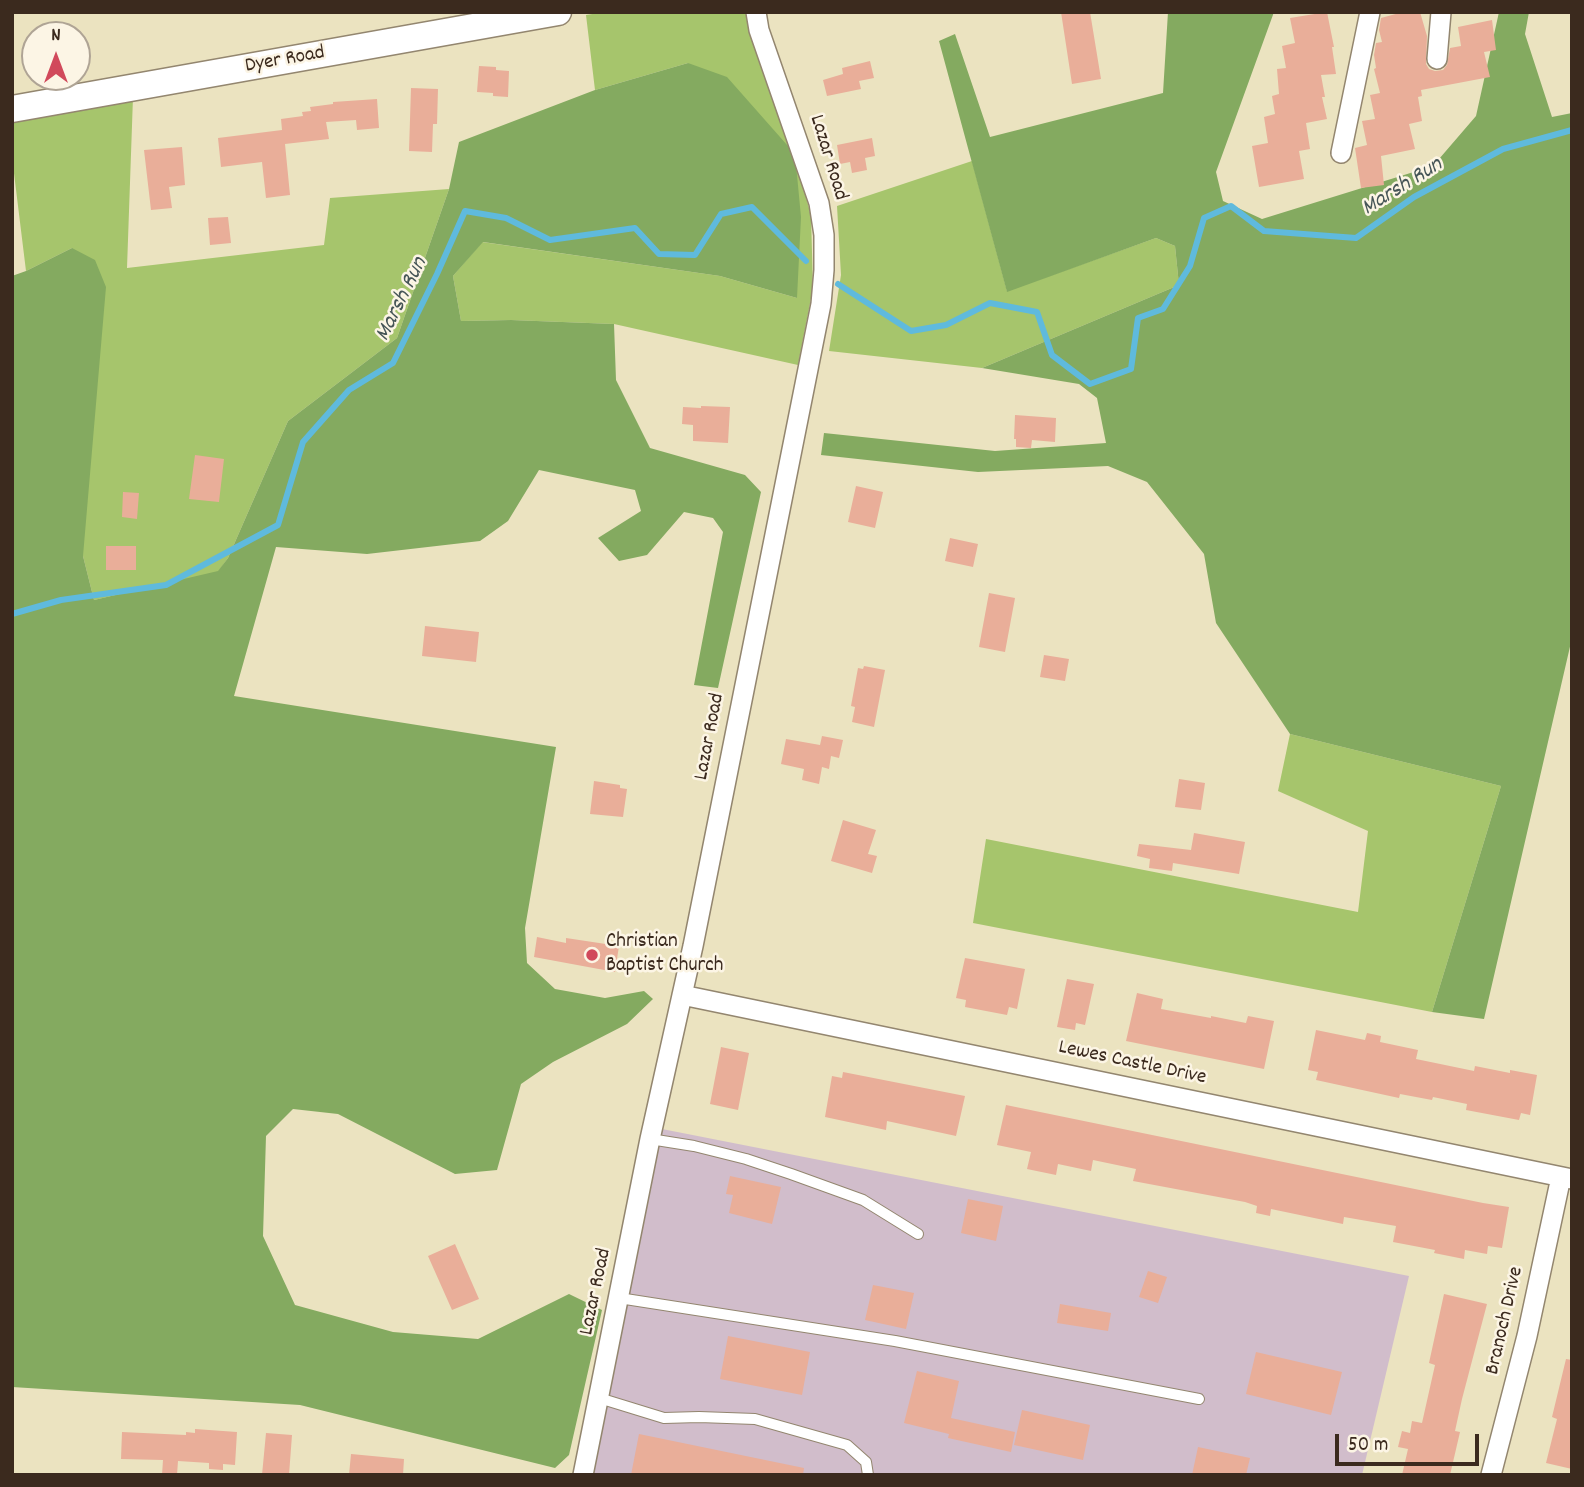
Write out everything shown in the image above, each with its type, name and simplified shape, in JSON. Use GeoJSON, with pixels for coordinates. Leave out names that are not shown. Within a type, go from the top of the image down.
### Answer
{"type":"FeatureCollection","features":[{"type":"Feature","properties":{"kind":"street","name":"Dyer Road"},"geometry":{"type":"LineString","coordinates":[[12,109],[558,12]]}},
{"type":"Feature","properties":{"kind":"street","name":"Lazar Road"},"geometry":{"type":"LineString","coordinates":[[583,1475],[816,335],[824,270],[824,235],[819,202],[759,30],[756,12]]}},
{"type":"Feature","properties":{"kind":"street"},"geometry":{"type":"LineString","coordinates":[[1341,153],[1370,12]]}},
{"type":"Feature","properties":{"kind":"street"},"geometry":{"type":"LineString","coordinates":[[1437,59],[1441,12]]}},
{"type":"Feature","properties":{"kind":"street","name":"Lewes Castle Drive"},"geometry":{"type":"LineString","coordinates":[[682,995],[1566,1178]]}},
{"type":"Feature","properties":{"kind":"street","name":"Branoch Drive"},"geometry":{"type":"LineString","coordinates":[[1491,1475],[1566,1178]]}},
{"type":"Feature","properties":{"kind":"lane"},"geometry":{"type":"LineString","coordinates":[[650,1139],[694,1146],[746,1159],[815,1182],[863,1200],[918,1234]]}},
{"type":"Feature","properties":{"kind":"lane"},"geometry":{"type":"LineString","coordinates":[[619,1298],[895,1341],[1199,1399]]}},
{"type":"Feature","properties":{"kind":"lane"},"geometry":{"type":"LineString","coordinates":[[599,1398],[664,1418],[755,1419],[847,1445],[866,1462],[868,1475]]}},
{"type":"Feature","properties":{"kind":"shaded area"},"geometry":{"type":"Polygon","coordinates":[[[662,1129],[1409,1276],[1362,1475],[591,1475],[662,1129]]]}},
{"type":"Feature","properties":{"kind":"green space"},"geometry":{"type":"Polygon","coordinates":[[[605,12],[745,12],[795,154],[811,216],[813,288],[798,365],[614,324],[461,321],[453,276],[482,242],[720,276],[797,298],[688,63],[595,90],[586,15],[605,12]]]}},
{"type":"Feature","properties":{"kind":"green space"},"geometry":{"type":"Polygon","coordinates":[[[1168,12],[1274,12],[1216,172],[1223,201],[1262,219],[1433,166],[1476,116],[1499,12],[1529,12],[1525,34],[1552,117],[1572,113],[1572,638],[1484,1019],[1432,1012],[1501,786],[1290,734],[1216,623],[1204,554],[1147,482],[1108,466],[978,472],[821,455],[824,433],[995,451],[1106,443],[1097,398],[1079,384],[982,368],[1179,285],[1175,246],[1156,238],[1007,292],[939,41],[955,34],[990,137],[1163,93],[1168,12]]]}},
{"type":"Feature","properties":{"kind":"green space"},"geometry":{"type":"Polygon","coordinates":[[[688,63],[727,77],[795,154],[801,217],[797,298],[720,276],[483,242],[453,276],[461,321],[614,324],[616,380],[650,448],[745,475],[761,492],[718,688],[694,685],[723,532],[713,518],[684,512],[647,555],[619,561],[598,538],[641,511],[635,490],[539,470],[508,521],[480,541],[367,554],[276,547],[234,696],[556,747],[525,928],[527,963],[555,989],[605,998],[644,991],[653,999],[627,1024],[553,1062],[521,1084],[497,1170],[455,1174],[338,1114],[293,1109],[266,1136],[263,1236],[295,1305],[393,1332],[478,1339],[569,1294],[602,1310],[569,1455],[555,1468],[300,1405],[12,1387],[12,276],[72,248],[95,260],[106,287],[83,556],[94,600],[218,571],[228,558],[288,421],[397,338],[449,189],[459,142],[595,90],[688,63]]]}},
{"type":"Feature","properties":{"kind":"green space"},"geometry":{"type":"Polygon","coordinates":[[[133,97],[127,268],[324,245],[330,198],[449,189],[397,338],[288,421],[228,558],[218,572],[94,600],[83,556],[72,248],[26,271],[12,157],[12,118],[133,97]]]}},
{"type":"Feature","properties":{"kind":"green space"},"geometry":{"type":"Polygon","coordinates":[[[972,161],[1007,291],[1156,238],[1175,246],[1179,285],[982,368],[829,351],[841,275],[837,206],[972,161]]]}},
{"type":"Feature","properties":{"kind":"green space"},"geometry":{"type":"Polygon","coordinates":[[[1290,734],[1501,786],[1432,1012],[973,923],[986,839],[1358,912],[1368,831],[1278,791],[1290,734]]]}},
{"type":"Feature","properties":{"kind":"building"},"geometry":{"type":"Polygon","coordinates":[[[1061,12],[1090,12],[1101,79],[1072,84],[1061,12]]]}},
{"type":"Feature","properties":{"kind":"building"},"geometry":{"type":"Polygon","coordinates":[[[1327,12],[1336,74],[1321,75],[1327,119],[1306,123],[1310,149],[1299,151],[1304,179],[1259,187],[1252,146],[1268,143],[1264,117],[1275,114],[1272,96],[1279,94],[1277,69],[1286,68],[1282,46],[1295,43],[1290,18],[1327,12]]]}},
{"type":"Feature","properties":{"kind":"building"},"geometry":{"type":"Polygon","coordinates":[[[1403,12],[1420,12],[1427,36],[1426,64],[1429,69],[1435,71],[1443,70],[1447,65],[1450,48],[1461,46],[1458,27],[1492,20],[1496,50],[1484,52],[1490,77],[1421,90],[1422,96],[1418,97],[1422,121],[1409,124],[1415,149],[1381,156],[1384,185],[1361,188],[1355,148],[1367,145],[1362,121],[1375,119],[1370,95],[1380,93],[1374,69],[1374,55],[1376,43],[1382,42],[1379,30],[1381,18],[1403,12]]]}},
{"type":"Feature","properties":{"kind":"building"},"geometry":{"type":"Polygon","coordinates":[[[870,61],[874,78],[859,81],[861,89],[827,96],[823,80],[843,74],[842,68],[870,61]]]}},
{"type":"Feature","properties":{"kind":"building"},"geometry":{"type":"Polygon","coordinates":[[[479,66],[509,71],[508,97],[477,92],[479,66]]]}},
{"type":"Feature","properties":{"kind":"building"},"geometry":{"type":"Polygon","coordinates":[[[411,88],[438,89],[437,124],[433,124],[432,152],[409,151],[411,88]]]}},
{"type":"Feature","properties":{"kind":"building"},"geometry":{"type":"Polygon","coordinates":[[[377,99],[379,128],[357,130],[356,120],[326,122],[329,139],[285,144],[290,195],[266,198],[262,162],[221,167],[218,138],[282,130],[281,119],[303,116],[302,112],[311,111],[310,107],[333,102],[377,99]]]}},
{"type":"Feature","properties":{"kind":"building"},"geometry":{"type":"Polygon","coordinates":[[[872,138],[875,156],[865,158],[867,170],[852,173],[850,162],[840,164],[837,145],[872,138]]]}},
{"type":"Feature","properties":{"kind":"building"},"geometry":{"type":"Polygon","coordinates":[[[182,147],[185,185],[169,187],[172,208],[151,210],[144,150],[182,147]]]}},
{"type":"Feature","properties":{"kind":"building"},"geometry":{"type":"Polygon","coordinates":[[[228,217],[231,243],[210,245],[208,218],[228,217]]]}},
{"type":"Feature","properties":{"kind":"building"},"geometry":{"type":"Polygon","coordinates":[[[683,407],[730,407],[728,443],[693,441],[693,425],[682,424],[683,407]]]}},
{"type":"Feature","properties":{"kind":"building"},"geometry":{"type":"Polygon","coordinates":[[[1015,415],[1056,418],[1055,442],[1032,440],[1031,448],[1016,447],[1015,415]]]}},
{"type":"Feature","properties":{"kind":"building"},"geometry":{"type":"Polygon","coordinates":[[[195,455],[224,459],[219,502],[189,499],[195,455]]]}},
{"type":"Feature","properties":{"kind":"building"},"geometry":{"type":"Polygon","coordinates":[[[856,486],[883,492],[875,528],[848,522],[856,486]]]}},
{"type":"Feature","properties":{"kind":"building"},"geometry":{"type":"Polygon","coordinates":[[[123,492],[139,493],[137,519],[122,517],[123,492]]]}},
{"type":"Feature","properties":{"kind":"building"},"geometry":{"type":"Polygon","coordinates":[[[950,538],[978,544],[973,567],[945,561],[950,538]]]}},
{"type":"Feature","properties":{"kind":"building"},"geometry":{"type":"Polygon","coordinates":[[[106,546],[136,546],[136,570],[106,570],[106,546]]]}},
{"type":"Feature","properties":{"kind":"building"},"geometry":{"type":"Polygon","coordinates":[[[989,593],[1015,598],[1005,652],[979,647],[989,593]]]}},
{"type":"Feature","properties":{"kind":"building"},"geometry":{"type":"Polygon","coordinates":[[[425,626],[479,632],[476,662],[422,656],[425,626]]]}},
{"type":"Feature","properties":{"kind":"building"},"geometry":{"type":"Polygon","coordinates":[[[1044,655],[1069,659],[1065,681],[1040,677],[1044,655]]]}},
{"type":"Feature","properties":{"kind":"building"},"geometry":{"type":"Polygon","coordinates":[[[864,666],[885,670],[874,727],[852,722],[855,707],[851,706],[858,668],[863,669],[864,666]]]}},
{"type":"Feature","properties":{"kind":"building"},"geometry":{"type":"Polygon","coordinates":[[[822,736],[843,740],[839,758],[831,756],[829,769],[822,767],[819,784],[802,780],[804,769],[781,764],[786,739],[820,745],[822,736]]]}},
{"type":"Feature","properties":{"kind":"building"},"geometry":{"type":"Polygon","coordinates":[[[1179,779],[1205,783],[1201,810],[1175,807],[1179,779]]]}},
{"type":"Feature","properties":{"kind":"building"},"geometry":{"type":"Polygon","coordinates":[[[594,781],[620,785],[620,788],[627,789],[623,817],[590,814],[594,781]]]}},
{"type":"Feature","properties":{"kind":"building"},"geometry":{"type":"Polygon","coordinates":[[[843,820],[876,830],[868,854],[877,856],[872,873],[831,861],[843,820]]]}},
{"type":"Feature","properties":{"kind":"building"},"geometry":{"type":"Polygon","coordinates":[[[1194,833],[1245,842],[1239,874],[1173,863],[1172,871],[1149,868],[1150,859],[1137,856],[1139,844],[1191,850],[1194,833]]]}},
{"type":"Feature","properties":{"kind":"building","name":"Christian Baptist Church"},"geometry":{"type":"Polygon","coordinates":[[[537,937],[566,943],[566,938],[619,946],[615,972],[534,957],[537,937]]]}},
{"type":"Feature","properties":{"kind":"building"},"geometry":{"type":"Polygon","coordinates":[[[965,958],[1025,969],[1017,1009],[1009,1007],[1007,1015],[965,1007],[966,1000],[956,998],[965,958]]]}},
{"type":"Feature","properties":{"kind":"building"},"geometry":{"type":"Polygon","coordinates":[[[1067,979],[1094,984],[1085,1025],[1076,1023],[1075,1030],[1057,1027],[1067,979]]]}},
{"type":"Feature","properties":{"kind":"building"},"geometry":{"type":"Polygon","coordinates":[[[1137,993],[1163,999],[1161,1009],[1246,1023],[1248,1016],[1274,1021],[1264,1069],[1126,1041],[1137,993]]]}},
{"type":"Feature","properties":{"kind":"building"},"geometry":{"type":"Polygon","coordinates":[[[1316,1030],[1365,1040],[1367,1033],[1381,1036],[1380,1042],[1418,1050],[1416,1059],[1474,1071],[1475,1066],[1537,1075],[1530,1115],[1521,1113],[1519,1120],[1466,1110],[1467,1104],[1433,1097],[1432,1100],[1400,1094],[1399,1098],[1316,1080],[1318,1072],[1308,1070],[1316,1030]]]}},
{"type":"Feature","properties":{"kind":"building"},"geometry":{"type":"Polygon","coordinates":[[[721,1047],[749,1053],[738,1110],[710,1104],[721,1047]]]}},
{"type":"Feature","properties":{"kind":"building"},"geometry":{"type":"Polygon","coordinates":[[[843,1072],[965,1096],[956,1136],[887,1121],[886,1130],[825,1117],[832,1076],[842,1078],[843,1072]]]}},
{"type":"Feature","properties":{"kind":"building"},"geometry":{"type":"Polygon","coordinates":[[[1006,1105],[1509,1207],[1502,1248],[1488,1246],[1487,1254],[1465,1250],[1464,1259],[1434,1253],[1435,1250],[1393,1242],[1396,1226],[1344,1217],[1343,1224],[1271,1209],[1270,1216],[1256,1213],[1257,1206],[1245,1202],[1133,1181],[1136,1169],[1093,1160],[1091,1171],[1058,1164],[1056,1175],[1027,1169],[1031,1152],[997,1145],[1006,1105]]]}},
{"type":"Feature","properties":{"kind":"building"},"geometry":{"type":"Polygon","coordinates":[[[730,1176],[781,1187],[772,1224],[729,1213],[733,1195],[726,1194],[730,1176]]]}},
{"type":"Feature","properties":{"kind":"building"},"geometry":{"type":"Polygon","coordinates":[[[968,1199],[1003,1206],[996,1241],[961,1233],[968,1199]]]}},
{"type":"Feature","properties":{"kind":"building"},"geometry":{"type":"Polygon","coordinates":[[[455,1244],[479,1299],[452,1310],[428,1256],[455,1244]]]}},
{"type":"Feature","properties":{"kind":"building"},"geometry":{"type":"Polygon","coordinates":[[[1148,1271],[1167,1277],[1158,1303],[1139,1297],[1148,1271]]]}},
{"type":"Feature","properties":{"kind":"building"},"geometry":{"type":"Polygon","coordinates":[[[873,1285],[914,1293],[906,1329],[865,1320],[873,1285]]]}},
{"type":"Feature","properties":{"kind":"building"},"geometry":{"type":"Polygon","coordinates":[[[1444,1294],[1487,1304],[1455,1431],[1460,1432],[1450,1475],[1402,1475],[1408,1449],[1398,1447],[1402,1431],[1410,1433],[1412,1421],[1422,1423],[1435,1365],[1429,1363],[1444,1294]]]}},
{"type":"Feature","properties":{"kind":"building"},"geometry":{"type":"Polygon","coordinates":[[[1060,1304],[1111,1313],[1108,1331],[1057,1323],[1060,1304]]]}},
{"type":"Feature","properties":{"kind":"building"},"geometry":{"type":"Polygon","coordinates":[[[728,1336],[810,1352],[802,1395],[720,1379],[728,1336]]]}},
{"type":"Feature","properties":{"kind":"building"},"geometry":{"type":"Polygon","coordinates":[[[1256,1352],[1342,1372],[1331,1415],[1246,1394],[1256,1352]]]}},
{"type":"Feature","properties":{"kind":"building"},"geometry":{"type":"Polygon","coordinates":[[[1566,1359],[1572,1360],[1572,1469],[1546,1463],[1557,1419],[1552,1417],[1566,1359]]]}},
{"type":"Feature","properties":{"kind":"building"},"geometry":{"type":"Polygon","coordinates":[[[917,1371],[959,1381],[951,1418],[1015,1432],[1011,1452],[948,1438],[949,1434],[904,1423],[917,1371]]]}},
{"type":"Feature","properties":{"kind":"building"},"geometry":{"type":"Polygon","coordinates":[[[1022,1410],[1090,1425],[1083,1460],[1014,1445],[1022,1410]]]}},
{"type":"Feature","properties":{"kind":"building"},"geometry":{"type":"Polygon","coordinates":[[[195,1429],[237,1432],[235,1465],[223,1464],[223,1470],[209,1469],[209,1463],[178,1461],[177,1475],[162,1475],[163,1460],[121,1459],[122,1432],[186,1435],[186,1432],[195,1433],[195,1429]]]}},
{"type":"Feature","properties":{"kind":"building"},"geometry":{"type":"Polygon","coordinates":[[[266,1433],[292,1435],[289,1475],[262,1475],[266,1433]]]}},
{"type":"Feature","properties":{"kind":"building"},"geometry":{"type":"Polygon","coordinates":[[[639,1434],[804,1468],[803,1475],[631,1475],[639,1434]]]}},
{"type":"Feature","properties":{"kind":"building"},"geometry":{"type":"Polygon","coordinates":[[[1198,1447],[1250,1458],[1246,1475],[1192,1475],[1198,1447]]]}},
{"type":"Feature","properties":{"kind":"building"},"geometry":{"type":"Polygon","coordinates":[[[351,1454],[404,1459],[403,1475],[349,1475],[351,1454]]]}},
{"type":"Feature","properties":{"kind":"waterway","name":"Marsh Run"},"geometry":{"type":"LineString","coordinates":[[838,284],[911,331],[946,325],[990,303],[1037,312],[1052,355],[1090,384],[1131,369],[1138,318],[1163,309],[1190,266],[1204,218],[1231,206],[1264,231],[1356,238],[1414,197],[1503,149],[1572,130]]}},
{"type":"Feature","properties":{"kind":"waterway","name":"Marsh Run"},"geometry":{"type":"LineString","coordinates":[[12,614],[61,600],[166,585],[278,525],[303,442],[349,390],[393,363],[465,211],[506,218],[550,240],[635,228],[659,254],[695,255],[721,214],[752,207],[806,261]]}},
{"type":"Feature","properties":{"kind":"place","name":"Christian Baptist Church"},"geometry":{"type":"Point","coordinates":[592,955]}}]}
